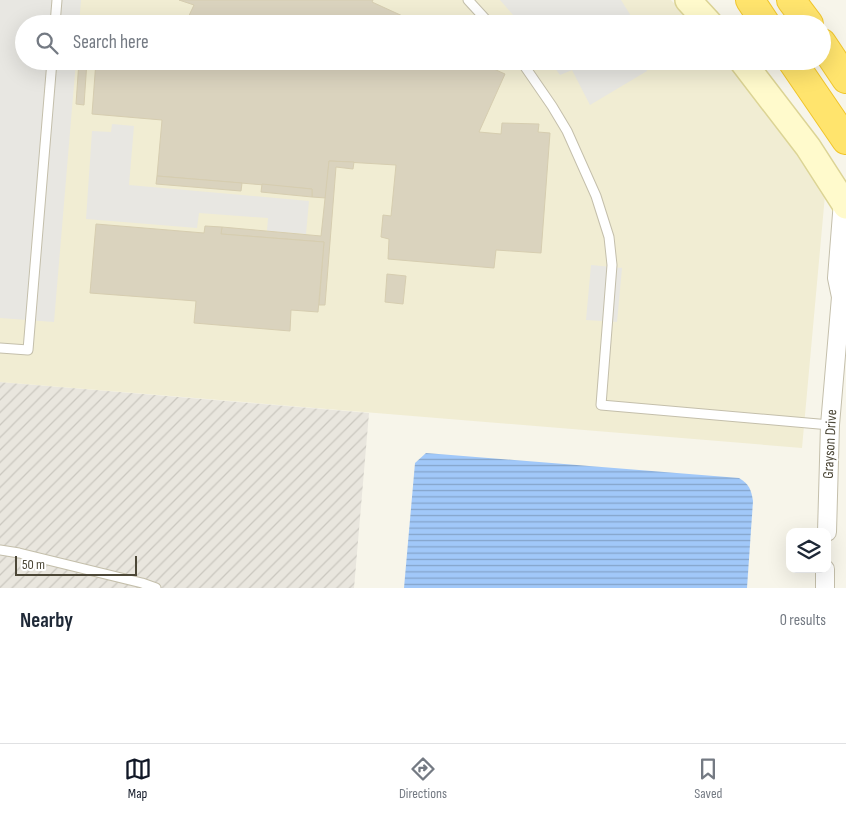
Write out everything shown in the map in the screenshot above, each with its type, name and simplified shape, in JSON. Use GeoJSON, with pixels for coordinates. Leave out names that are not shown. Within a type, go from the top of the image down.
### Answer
{"type":"FeatureCollection","features":[{"type":"Feature","properties":{"kind":"highway"},"geometry":{"type":"LineString","coordinates":[[750,0],[760,15]]}},
{"type":"Feature","properties":{"kind":"highway"},"geometry":{"type":"LineString","coordinates":[[791,0],[802,15]]}},
{"type":"Feature","properties":{"kind":"highway"},"geometry":{"type":"LineString","coordinates":[[831,56],[846,79]]}},
{"type":"Feature","properties":{"kind":"highway"},"geometry":{"type":"LineString","coordinates":[[798,70],[846,140]]}},
{"type":"Feature","properties":{"kind":"main road"},"geometry":{"type":"LineString","coordinates":[[688,0],[702,15]]}},
{"type":"Feature","properties":{"kind":"main road"},"geometry":{"type":"LineString","coordinates":[[749,70],[808,147],[845,204]]}},
{"type":"Feature","properties":{"kind":"street","name":"Grayson Drive"},"geometry":{"type":"LineString","coordinates":[[827,528],[830,425],[844,294],[837,278],[845,204]]}},
{"type":"Feature","properties":{"kind":"street"},"geometry":{"type":"LineString","coordinates":[[825,573],[825,588]]}},
{"type":"Feature","properties":{"kind":"lane"},"geometry":{"type":"LineString","coordinates":[[56,15],[57,0]]}},
{"type":"Feature","properties":{"kind":"lane"},"geometry":{"type":"LineString","coordinates":[[468,0],[482,15]]}},
{"type":"Feature","properties":{"kind":"lane"},"geometry":{"type":"LineString","coordinates":[[0,348],[28,350],[51,70]]}},
{"type":"Feature","properties":{"kind":"lane"},"geometry":{"type":"LineString","coordinates":[[527,70],[567,131],[596,196],[609,237],[612,266],[601,405],[830,425]]}},
{"type":"Feature","properties":{"kind":"lane"},"geometry":{"type":"LineString","coordinates":[[0,550],[19,553],[156,588]]}},
{"type":"Feature","properties":{"kind":"shaded area"},"geometry":{"type":"Polygon","coordinates":[[[0,0],[671,0],[685,15],[15,15],[15,70],[736,70],[825,195],[802,448],[0,382],[0,0]]]}},
{"type":"Feature","properties":{"kind":"shaded area"},"geometry":{"type":"Polygon","coordinates":[[[0,0],[81,0],[80,15],[15,15],[15,70],[75,70],[54,322],[0,318],[0,0]]]}},
{"type":"Feature","properties":{"kind":"shaded area"},"geometry":{"type":"Polygon","coordinates":[[[500,0],[621,0],[630,15],[513,15],[500,0]]]}},
{"type":"Feature","properties":{"kind":"shaded area"},"geometry":{"type":"Polygon","coordinates":[[[556,70],[572,70],[560,75],[556,70]]]}},
{"type":"Feature","properties":{"kind":"shaded area"},"geometry":{"type":"Polygon","coordinates":[[[572,70],[646,70],[647,71],[590,105],[572,70]]]}},
{"type":"Feature","properties":{"kind":"shaded area"},"geometry":{"type":"Polygon","coordinates":[[[112,124],[134,126],[129,185],[309,201],[306,234],[267,231],[268,218],[199,213],[197,228],[86,219],[92,131],[111,132],[112,124]]]}},
{"type":"Feature","properties":{"kind":"shaded area"},"geometry":{"type":"Polygon","coordinates":[[[591,265],[622,268],[617,322],[586,320],[591,265]]]}},
{"type":"Feature","properties":{"kind":"shaded area"},"geometry":{"type":"Polygon","coordinates":[[[0,382],[369,413],[354,588],[0,588],[0,382]]]}},
{"type":"Feature","properties":{"kind":"water"},"geometry":{"type":"Polygon","coordinates":[[[426,453],[739,478],[749,487],[753,501],[747,588],[404,588],[415,463],[426,453]]]}},
{"type":"Feature","properties":{"kind":"building"},"geometry":{"type":"Polygon","coordinates":[[[179,0],[373,0],[372,2],[400,15],[189,15],[194,5],[179,0]]]}},
{"type":"Feature","properties":{"kind":"building"},"geometry":{"type":"Polygon","coordinates":[[[78,70],[86,70],[84,105],[76,104],[78,70]]]}},
{"type":"Feature","properties":{"kind":"building"},"geometry":{"type":"Polygon","coordinates":[[[95,70],[496,70],[505,74],[479,132],[501,134],[502,123],[539,124],[538,132],[550,133],[541,253],[496,250],[494,268],[388,259],[389,239],[381,237],[383,215],[391,216],[396,165],[329,161],[326,198],[312,197],[312,189],[157,176],[162,120],[92,114],[95,70]]]}},
{"type":"Feature","properties":{"kind":"building"},"geometry":{"type":"Polygon","coordinates":[[[329,161],[354,162],[353,169],[336,167],[325,305],[319,305],[324,242],[221,234],[222,227],[321,236],[329,161]]]}},
{"type":"Feature","properties":{"kind":"building"},"geometry":{"type":"Polygon","coordinates":[[[157,176],[242,183],[241,191],[156,184],[157,176]]]}},
{"type":"Feature","properties":{"kind":"building"},"geometry":{"type":"Polygon","coordinates":[[[262,184],[312,189],[312,197],[261,192],[262,184]]]}},
{"type":"Feature","properties":{"kind":"building"},"geometry":{"type":"Polygon","coordinates":[[[96,224],[204,233],[205,226],[222,227],[221,234],[324,242],[318,312],[291,310],[290,331],[194,323],[196,301],[90,293],[96,224]]]}},
{"type":"Feature","properties":{"kind":"building"},"geometry":{"type":"Polygon","coordinates":[[[387,274],[406,276],[403,304],[385,302],[387,274]]]}}]}
